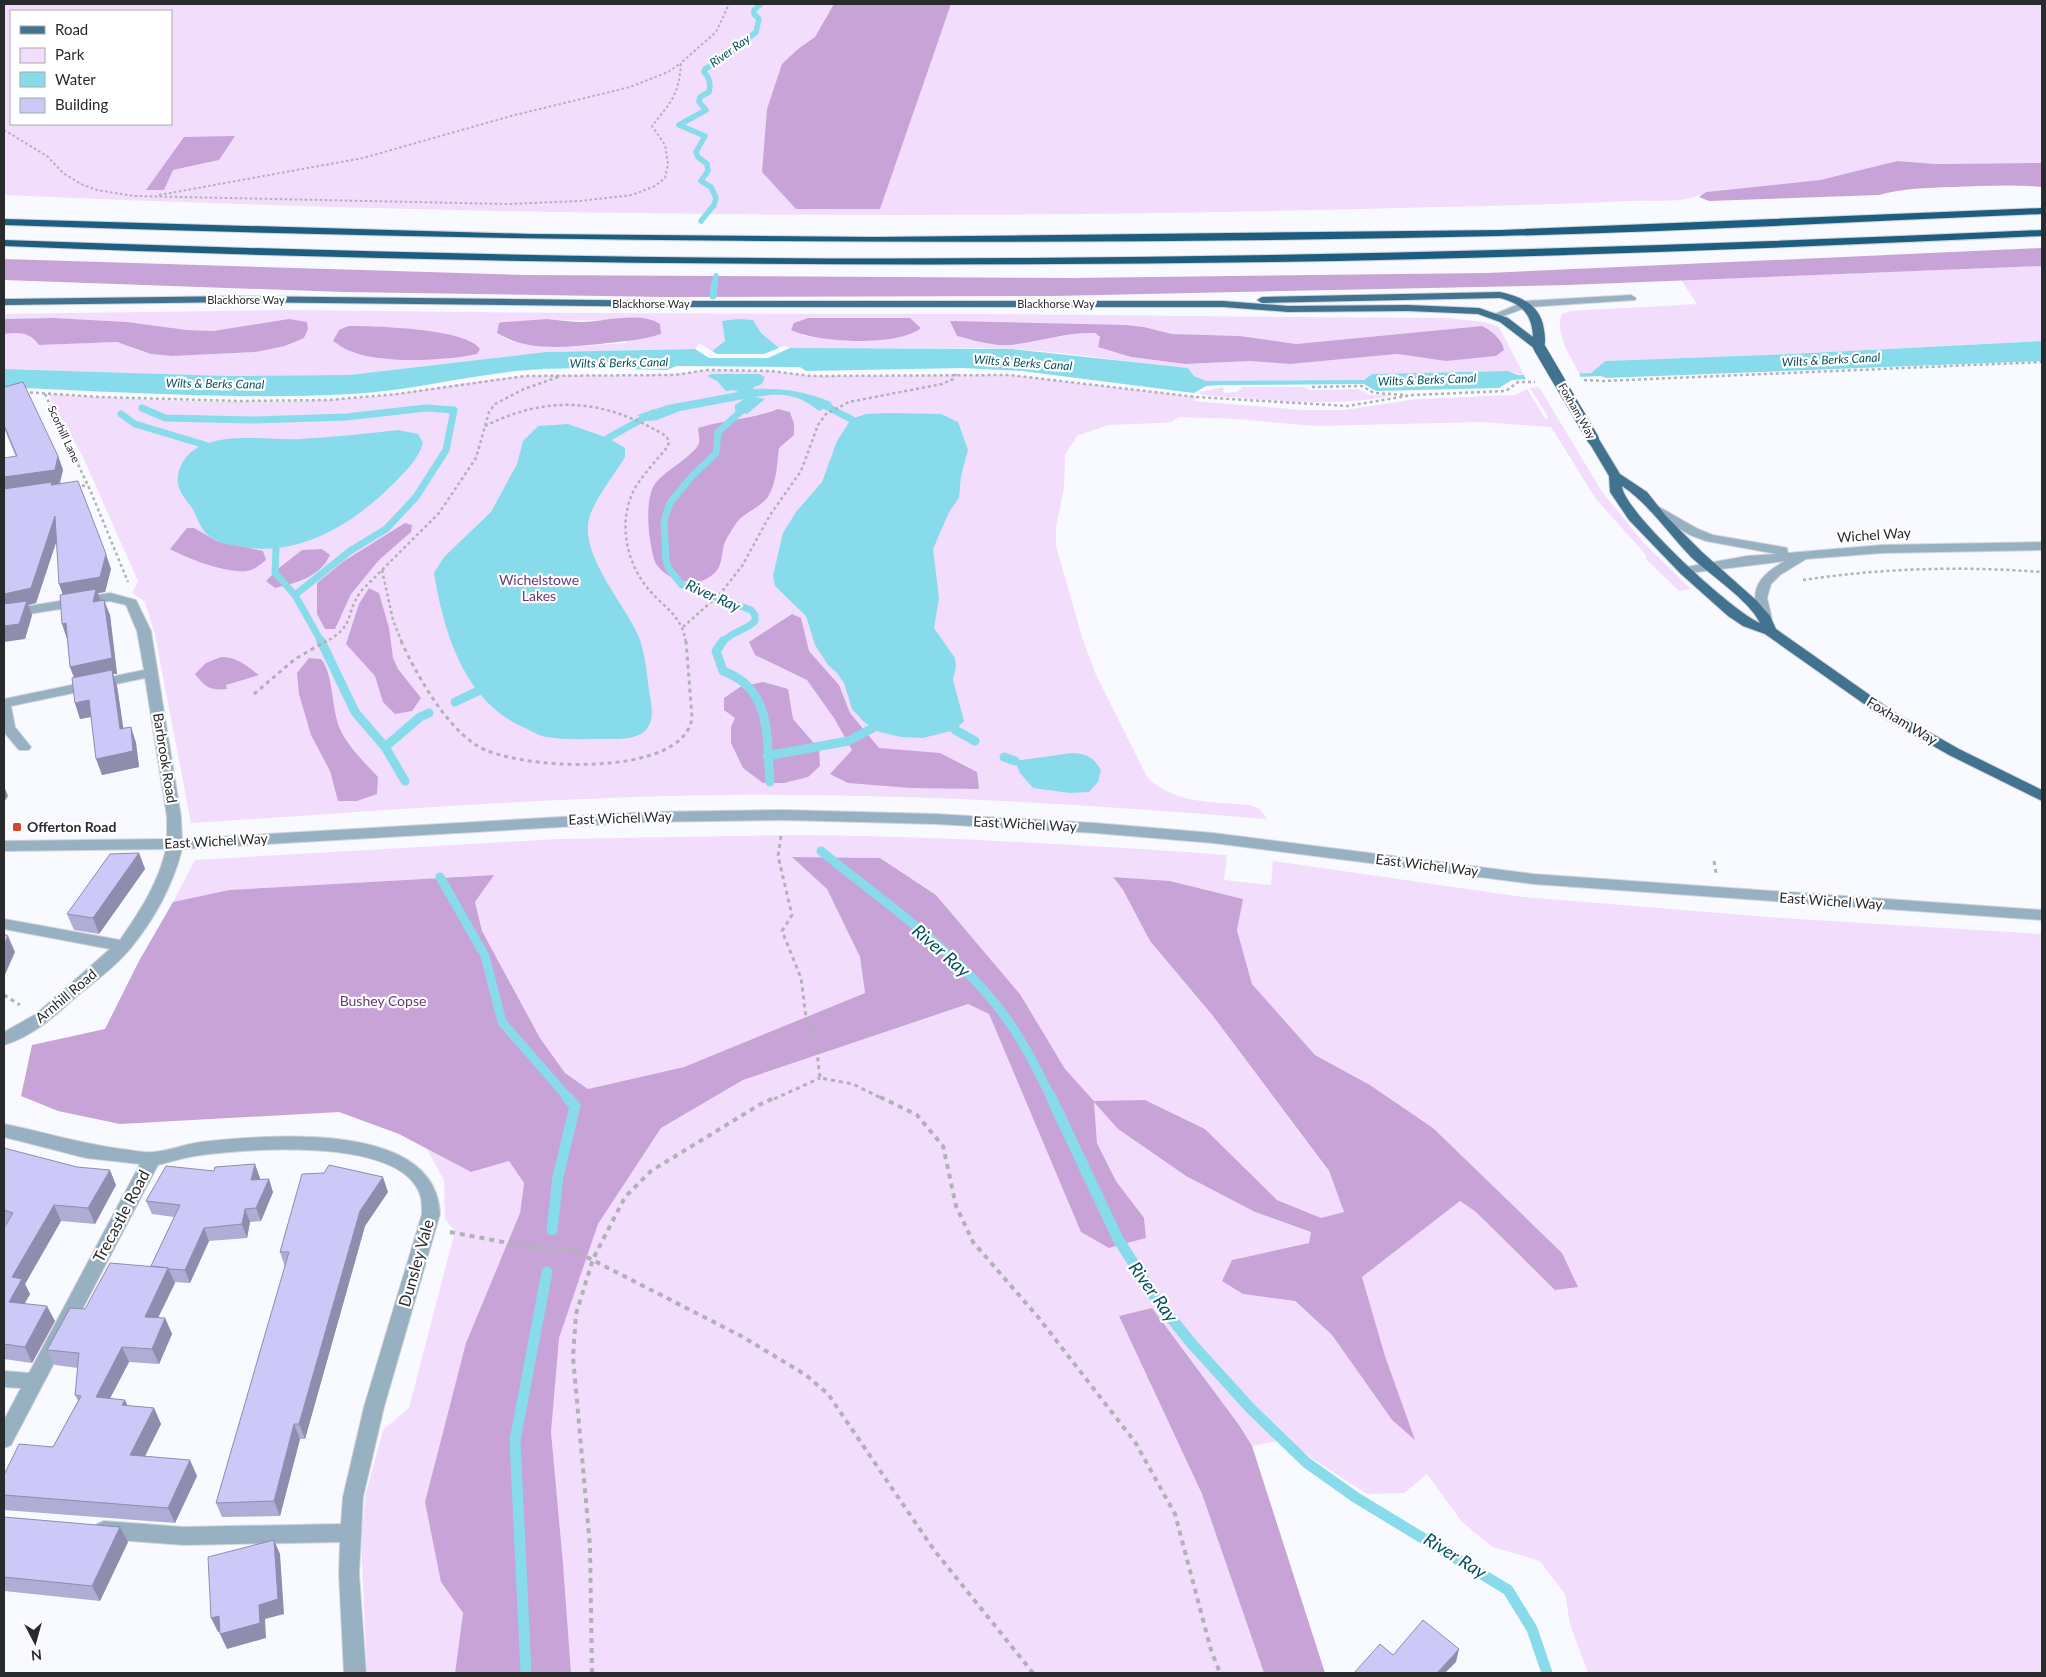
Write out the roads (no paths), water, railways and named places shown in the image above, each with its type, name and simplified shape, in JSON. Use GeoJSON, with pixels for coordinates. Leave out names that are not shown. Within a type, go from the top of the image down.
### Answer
{"type":"FeatureCollection","features":[{"type":"Feature","properties":{"kind":"highway"},"geometry":{"type":"LineString","coordinates":[[4,222],[532,237],[874,240],[1502,233],[2042,211]]}},
{"type":"Feature","properties":{"kind":"highway"},"geometry":{"type":"LineString","coordinates":[[4,243],[532,258],[880,261],[1492,254],[1866,242],[2042,233]]}},
{"type":"Feature","properties":{"kind":"main road","name":"Blackhorse Way"},"geometry":{"type":"LineString","coordinates":[[4,291],[79,300]]}},
{"type":"Feature","properties":{"kind":"main road","name":"Blackhorse Way"},"geometry":{"type":"LineString","coordinates":[[1223,304],[1282,298],[1500,295],[1515,298],[1526,304]]}},
{"type":"Feature","properties":{"kind":"main road","name":"Blackhorse Way"},"geometry":{"type":"LineString","coordinates":[[4,302],[261,299],[687,304],[1223,304],[1288,309],[1408,308],[1471,310]]}},
{"type":"Feature","properties":{"kind":"main road","name":"Foxham Way"},"geometry":{"type":"LineString","coordinates":[[1526,304],[1536,316],[1540,329],[1539,347]]}},
{"type":"Feature","properties":{"kind":"main road","name":"Foxham Way"},"geometry":{"type":"LineString","coordinates":[[1471,310],[1495,316],[1539,347],[1615,476],[1643,495],[1767,625],[1837,680],[1889,714],[1954,752],[2042,796]]}},
{"type":"Feature","properties":{"kind":"main road","name":"Foxham Way"},"geometry":{"type":"LineString","coordinates":[[1615,476],[1616,492],[1627,510],[1686,572],[1733,613],[1748,623],[1767,625]]}},
{"type":"Feature","properties":{"kind":"street"},"geometry":{"type":"LineString","coordinates":[[1495,316],[1526,304],[1631,298]]}},
{"type":"Feature","properties":{"kind":"street"},"geometry":{"type":"LineString","coordinates":[[1654,508],[1694,532],[1710,538],[1806,555]]}},
{"type":"Feature","properties":{"kind":"street","name":"Wichel Way"},"geometry":{"type":"LineString","coordinates":[[1686,572],[1729,562],[1806,555],[1939,546],[2042,546]]}},
{"type":"Feature","properties":{"kind":"street"},"geometry":{"type":"LineString","coordinates":[[1767,625],[1760,598],[1763,585],[1785,566],[1806,555]]}},
{"type":"Feature","properties":{"kind":"street","name":"Barbrook Road"},"geometry":{"type":"LineString","coordinates":[[4,614],[98,599],[120,598],[131,603],[140,619],[151,673],[174,817],[175,844]]}},
{"type":"Feature","properties":{"kind":"street"},"geometry":{"type":"LineString","coordinates":[[24,747],[12,735],[6,723],[4,709],[151,673]]}},
{"type":"Feature","properties":{"kind":"street","name":"East Wichel Way"},"geometry":{"type":"LineString","coordinates":[[4,846],[175,844],[575,820],[784,815],[936,818],[1095,828],[1252,843],[1542,879],[2042,915]]}},
{"type":"Feature","properties":{"kind":"street","name":"Arnhill Road"},"geometry":{"type":"LineString","coordinates":[[4,1039],[21,1032],[42,1018],[124,946],[155,901],[170,866],[175,844]]}},
{"type":"Feature","properties":{"kind":"street"},"geometry":{"type":"LineString","coordinates":[[4,924],[124,946]]}},
{"type":"Feature","properties":{"kind":"street","name":"Trecastle Road"},"geometry":{"type":"LineString","coordinates":[[4,1130],[86,1151],[152,1159],[4,1438]]}},
{"type":"Feature","properties":{"kind":"street","name":"Dunsley Vale"},"geometry":{"type":"LineString","coordinates":[[152,1159],[218,1147],[321,1142],[354,1146],[385,1157],[410,1169],[428,1186],[432,1200],[428,1226],[374,1407],[353,1497],[349,1574],[355,1673]]}},
{"type":"Feature","properties":{"kind":"street"},"geometry":{"type":"LineString","coordinates":[[4,1379],[34,1381]]}},
{"type":"Feature","properties":{"kind":"street"},"geometry":{"type":"LineString","coordinates":[[88,1528],[184,1536],[350,1533]]}},
{"type":"Feature","properties":{"kind":"water"},"geometry":{"type":"Polygon","coordinates":[[[753,320],[761,333],[779,348],[764,354],[717,354],[712,351],[725,341],[722,321],[753,320]]]}},
{"type":"Feature","properties":{"kind":"water","name":"Wilts & Berks Canal"},"geometry":{"type":"Polygon","coordinates":[[[2042,341],[2042,361],[1512,380],[1499,388],[1376,391],[1364,384],[1219,385],[1206,386],[1194,393],[1022,371],[962,368],[806,371],[800,367],[676,366],[667,370],[534,369],[372,392],[308,396],[178,395],[4,387],[4,369],[229,376],[349,375],[546,352],[695,349],[709,358],[768,358],[790,348],[1012,349],[1188,368],[1194,376],[1206,381],[1364,380],[1372,374],[1508,371],[1518,375],[1591,373],[1605,361],[1791,354],[2042,341]]]}},
{"type":"Feature","properties":{"kind":"water"},"geometry":{"type":"Polygon","coordinates":[[[712,374],[759,374],[765,377],[762,384],[753,389],[774,389],[802,393],[831,402],[832,405],[819,411],[796,398],[773,395],[755,397],[765,399],[747,414],[735,411],[735,405],[744,399],[680,411],[657,420],[648,421],[637,415],[668,405],[738,392],[734,390],[726,391],[717,381],[707,376],[712,374]]]}},
{"type":"Feature","properties":{"kind":"water"},"geometry":{"type":"Polygon","coordinates":[[[866,414],[941,414],[958,422],[968,450],[961,476],[959,498],[949,512],[933,549],[939,598],[934,628],[955,658],[956,666],[953,680],[964,721],[955,730],[923,738],[901,737],[879,732],[864,722],[852,709],[844,683],[828,665],[815,645],[806,616],[775,586],[773,576],[783,533],[796,512],[822,482],[837,441],[851,419],[866,414]]]}},
{"type":"Feature","properties":{"kind":"water"},"geometry":{"type":"Polygon","coordinates":[[[568,424],[608,438],[625,448],[625,457],[591,512],[588,533],[597,563],[632,622],[644,655],[652,714],[650,723],[644,732],[633,737],[619,739],[559,739],[546,737],[504,716],[486,701],[460,663],[451,642],[438,596],[434,573],[444,557],[491,512],[517,464],[523,441],[538,426],[568,424]]]}},
{"type":"Feature","properties":{"kind":"water"},"geometry":{"type":"Polygon","coordinates":[[[398,430],[418,434],[423,443],[411,466],[376,500],[359,513],[322,535],[302,543],[281,548],[260,549],[230,545],[218,541],[202,529],[179,488],[178,473],[188,455],[201,446],[216,441],[233,438],[300,439],[398,430]]]}},
{"type":"Feature","properties":{"kind":"water"},"geometry":{"type":"Polygon","coordinates":[[[1072,753],[1089,757],[1101,770],[1098,782],[1089,792],[1070,793],[1033,788],[1020,773],[1015,761],[1072,753]]]}},
{"type":"Feature","properties":{"kind":"waterway","name":"River Ray"},"geometry":{"type":"LineString","coordinates":[[701,221],[714,205],[716,198],[711,187],[701,181],[708,171],[707,164],[698,157],[696,152],[705,136],[679,125],[706,110],[699,102],[700,97],[709,92],[710,89],[710,81],[704,72],[705,69],[723,59],[756,32],[759,19],[754,14],[754,10],[761,4]]}},
{"type":"Feature","properties":{"kind":"waterway","name":"River Ray"},"geometry":{"type":"LineString","coordinates":[[715,283],[716,276]]}},
{"type":"Feature","properties":{"kind":"waterway","name":"River Ray"},"geometry":{"type":"LineString","coordinates":[[713,296],[715,282]]}},
{"type":"Feature","properties":{"kind":"waterway"},"geometry":{"type":"LineString","coordinates":[[820,403],[851,419]]}},
{"type":"Feature","properties":{"kind":"waterway","name":"River Ray"},"geometry":{"type":"LineString","coordinates":[[722,643],[729,636],[755,621],[755,615],[751,610],[682,585],[669,569],[666,561],[664,521],[670,503],[692,476],[716,453],[718,432],[748,405]]}},
{"type":"Feature","properties":{"kind":"waterway"},"geometry":{"type":"LineString","coordinates":[[142,408],[165,418],[252,420],[346,417],[426,408],[454,410],[446,450],[416,497],[386,529],[350,551],[295,595]]}},
{"type":"Feature","properties":{"kind":"waterway"},"geometry":{"type":"LineString","coordinates":[[608,438],[653,413]]}},
{"type":"Feature","properties":{"kind":"waterway"},"geometry":{"type":"LineString","coordinates":[[121,414],[135,424],[205,445]]}},
{"type":"Feature","properties":{"kind":"waterway"},"geometry":{"type":"LineString","coordinates":[[276,549],[275,573],[295,595]]}},
{"type":"Feature","properties":{"kind":"waterway"},"geometry":{"type":"LineString","coordinates":[[295,595],[322,642]]}},
{"type":"Feature","properties":{"kind":"waterway","name":"River Ray"},"geometry":{"type":"LineString","coordinates":[[723,641],[716,651],[723,671],[739,679],[751,690],[759,702],[767,732],[768,756]]}},
{"type":"Feature","properties":{"kind":"waterway"},"geometry":{"type":"LineString","coordinates":[[322,642],[355,712],[385,747]]}},
{"type":"Feature","properties":{"kind":"waterway"},"geometry":{"type":"LineString","coordinates":[[455,702],[478,691]]}},
{"type":"Feature","properties":{"kind":"waterway"},"geometry":{"type":"LineString","coordinates":[[385,747],[420,717],[429,713]]}},
{"type":"Feature","properties":{"kind":"waterway"},"geometry":{"type":"LineString","coordinates":[[768,756],[848,741],[873,728]]}},
{"type":"Feature","properties":{"kind":"waterway"},"geometry":{"type":"LineString","coordinates":[[955,730],[975,741]]}},
{"type":"Feature","properties":{"kind":"waterway"},"geometry":{"type":"LineString","coordinates":[[385,747],[405,781]]}},
{"type":"Feature","properties":{"kind":"waterway","name":"River Ray"},"geometry":{"type":"LineString","coordinates":[[768,756],[770,782]]}},
{"type":"Feature","properties":{"kind":"waterway"},"geometry":{"type":"LineString","coordinates":[[1004,757],[1015,761]]}},
{"type":"Feature","properties":{"kind":"waterway","name":"River Ray"},"geometry":{"type":"LineString","coordinates":[[821,851],[914,924],[958,963],[979,985],[998,1007],[1021,1040],[1051,1097]]}},
{"type":"Feature","properties":{"kind":"waterway"},"geometry":{"type":"LineString","coordinates":[[440,877],[485,956],[502,1022],[569,1099]]}},
{"type":"Feature","properties":{"kind":"waterway"},"geometry":{"type":"LineString","coordinates":[[552,1230],[558,1177],[575,1106],[567,1097]]}},
{"type":"Feature","properties":{"kind":"waterway","name":"River Ray"},"geometry":{"type":"LineString","coordinates":[[1051,1097],[1118,1239],[1159,1303],[1192,1344],[1251,1409],[1307,1463],[1355,1497],[1508,1590],[1532,1629],[1547,1673]]}},
{"type":"Feature","properties":{"kind":"waterway"},"geometry":{"type":"LineString","coordinates":[[526,1673],[515,1440],[547,1272]]}},
{"type":"Feature","properties":{"kind":"place","name":"Offerton Road"},"geometry":{"type":"Point","coordinates":[17,827]}},
{"type":"Feature","properties":{"kind":"park label","name":"Wichelstowe Lakes"},"geometry":{"type":"Point","coordinates":[539,588]}},
{"type":"Feature","properties":{"kind":"park label","name":"Bushey Copse"},"geometry":{"type":"Point","coordinates":[383,1001]}}]}
